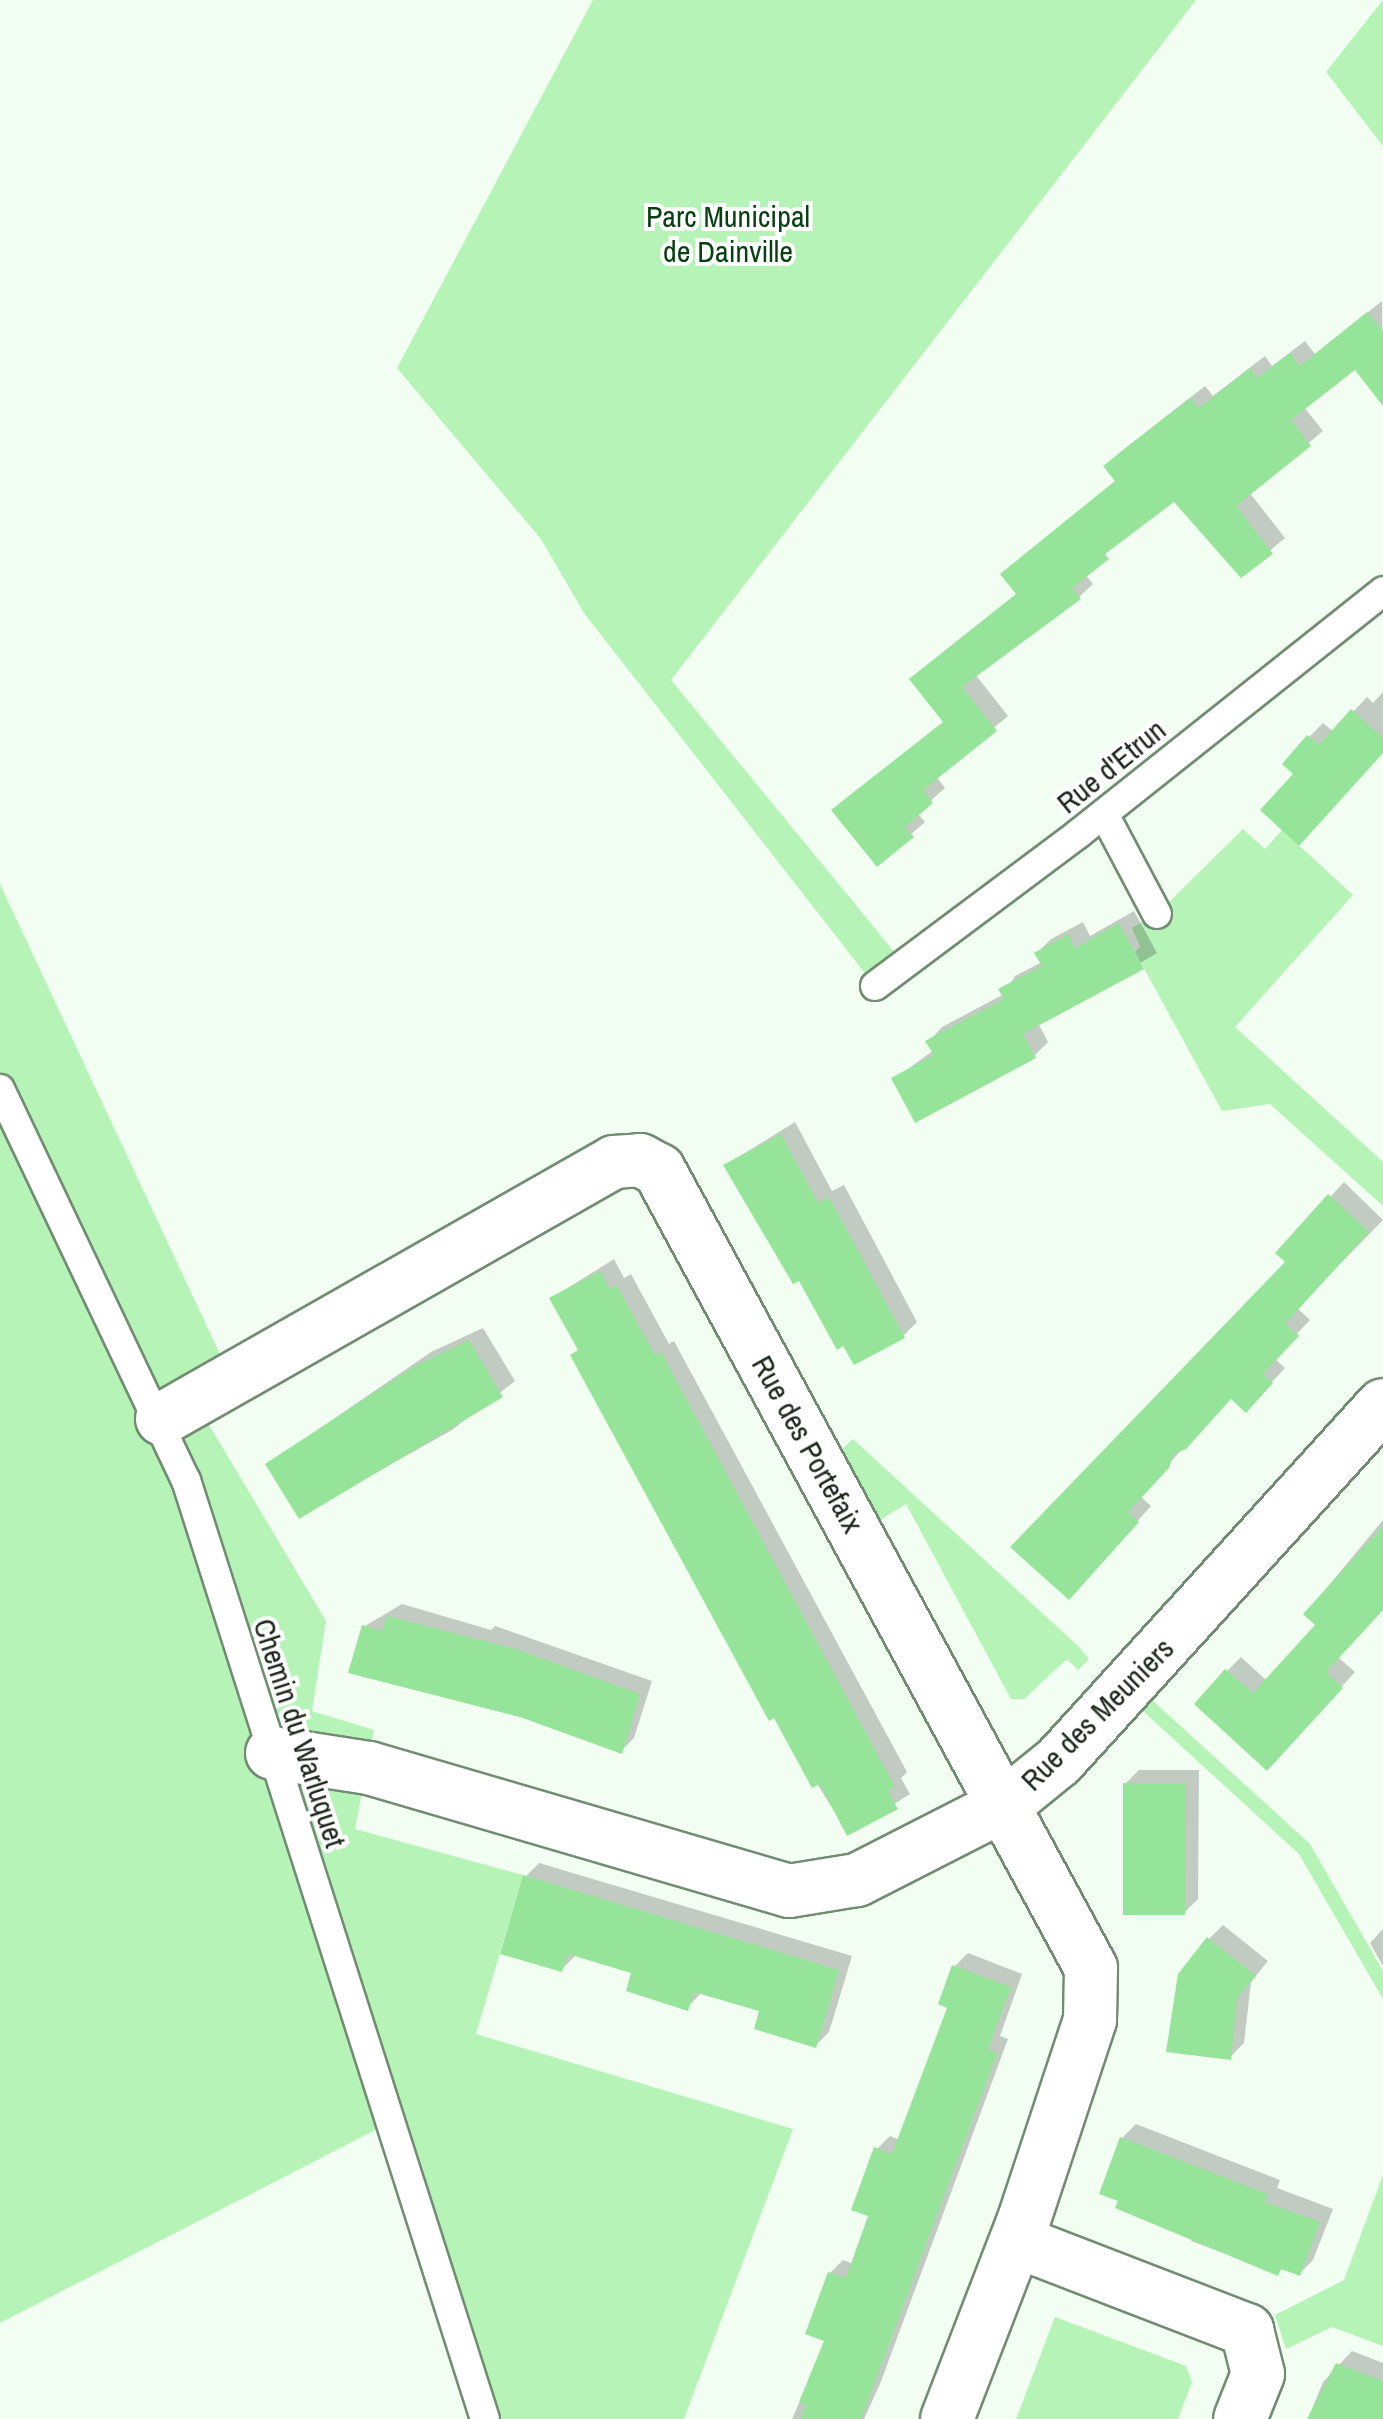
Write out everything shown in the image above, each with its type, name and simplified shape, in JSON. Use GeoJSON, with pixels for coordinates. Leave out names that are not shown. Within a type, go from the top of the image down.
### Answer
{"type":"FeatureCollection","features":[{"type":"Feature","properties":{"kind":"street","name":"Rue des Portefaix"},"geometry":{"type":"LineString","coordinates":[[162,1419],[614,1162],[640,1160],[660,1170],[1006,1804],[1091,1968],[1090,2020],[1016,2240],[947,2419]]}},
{"type":"Feature","properties":{"kind":"street","name":"Rue des Meuniers"},"geometry":{"type":"LineString","coordinates":[[272,1753],[369,1768],[789,1891],[856,1880],[1006,1804],[1059,1761],[1383,1405]]}},
{"type":"Feature","properties":{"kind":"street"},"geometry":{"type":"LineString","coordinates":[[1016,2240],[1247,2330],[1258,2374],[1240,2419]]}},
{"type":"Feature","properties":{"kind":"lane","name":"Rue d'Etrun"},"geometry":{"type":"LineString","coordinates":[[875,986],[1104,814],[1383,591]]}},
{"type":"Feature","properties":{"kind":"lane"},"geometry":{"type":"LineString","coordinates":[[1104,814],[1157,914]]}},
{"type":"Feature","properties":{"kind":"lane","name":"Chemin du Warluquet"},"geometry":{"type":"LineString","coordinates":[[0,1089],[162,1419],[209,1544],[272,1753],[486,2419]]}},
{"type":"Feature","properties":{"kind":"green space","name":"Parc Municipal de Dainville"},"geometry":{"type":"Polygon","coordinates":[[[593,0],[1196,0],[671,680],[905,965],[875,986],[584,613],[541,539],[397,368],[593,0]]]}},
{"type":"Feature","properties":{"kind":"green space"},"geometry":{"type":"Polygon","coordinates":[[[1383,0],[1383,146],[1326,72],[1383,0]]]}},
{"type":"Feature","properties":{"kind":"green space"},"geometry":{"type":"Polygon","coordinates":[[[1243,829],[1265,849],[1282,830],[1353,895],[1235,1027],[1383,1162],[1383,1206],[1270,1104],[1222,1111],[1135,952],[1140,947],[1132,928],[1157,914],[1243,829]]]}},
{"type":"Feature","properties":{"kind":"green space"},"geometry":{"type":"Polygon","coordinates":[[[0,884],[233,1382],[196,1403],[326,1621],[312,1711],[374,1730],[355,1829],[523,1875],[476,2034],[793,2129],[684,2419],[485,2419],[391,2122],[0,2323],[0,884]]]}},
{"type":"Feature","properties":{"kind":"green space"},"geometry":{"type":"Polygon","coordinates":[[[853,1439],[1089,1659],[1078,1670],[1067,1659],[1024,1699],[1011,1699],[906,1504],[870,1526],[833,1457],[853,1439]]]}},
{"type":"Feature","properties":{"kind":"green space"},"geometry":{"type":"Polygon","coordinates":[[[1152,1700],[1310,1844],[1383,1971],[1383,1999],[1299,1854],[1143,1711],[1152,1700]]]}},
{"type":"Feature","properties":{"kind":"green space"},"geometry":{"type":"Polygon","coordinates":[[[1383,2175],[1383,2346],[1332,2327],[1286,2349],[1275,2315],[1344,2280],[1383,2175]]]}},
{"type":"Feature","properties":{"kind":"green space"},"geometry":{"type":"Polygon","coordinates":[[[1055,2317],[1186,2366],[1192,2382],[1178,2419],[1016,2419],[1055,2317]]]}},
{"type":"Feature","properties":{"kind":"building"},"geometry":{"type":"Polygon","coordinates":[[[1367,312],[1383,331],[1383,406],[1355,370],[1291,420],[1311,446],[1236,506],[1273,554],[1241,578],[1174,502],[1105,554],[1109,559],[1072,588],[1081,599],[962,687],[997,731],[923,790],[933,803],[905,827],[914,837],[877,867],[831,810],[943,722],[909,679],[1016,594],[1000,574],[1115,481],[1103,466],[1190,398],[1199,408],[1250,368],[1257,378],[1290,353],[1300,366],[1367,312]]]}},
{"type":"Feature","properties":{"kind":"building"},"geometry":{"type":"Polygon","coordinates":[[[1351,709],[1383,738],[1383,753],[1299,846],[1260,810],[1293,774],[1282,764],[1307,735],[1319,745],[1351,709]]]}},
{"type":"Feature","properties":{"kind":"building"},"geometry":{"type":"Polygon","coordinates":[[[1119,923],[1144,969],[1023,1034],[1036,1058],[915,1123],[891,1078],[934,1055],[925,1041],[1004,999],[998,989],[1042,966],[1034,953],[1068,934],[1075,948],[1119,923]]]}},
{"type":"Feature","properties":{"kind":"building"},"geometry":{"type":"Polygon","coordinates":[[[781,1134],[818,1203],[829,1197],[905,1338],[854,1365],[843,1346],[837,1350],[799,1281],[793,1284],[723,1165],[781,1134]]]}},
{"type":"Feature","properties":{"kind":"building"},"geometry":{"type":"Polygon","coordinates":[[[1328,1194],[1369,1232],[1285,1324],[1299,1336],[1263,1374],[1273,1383],[1246,1413],[1231,1399],[1186,1449],[1174,1454],[1169,1468],[1128,1512],[1139,1522],[1069,1600],[1010,1547],[1285,1262],[1275,1253],[1328,1194]]]}},
{"type":"Feature","properties":{"kind":"building"},"geometry":{"type":"Polygon","coordinates":[[[600,1271],[610,1289],[617,1286],[655,1355],[661,1352],[895,1787],[888,1791],[898,1809],[847,1836],[820,1784],[812,1788],[774,1718],[769,1721],[570,1355],[578,1350],[549,1298],[600,1271]]]}},
{"type":"Feature","properties":{"kind":"building"},"geometry":{"type":"Polygon","coordinates":[[[469,1340],[503,1397],[299,1519],[265,1464],[415,1366],[469,1340]]]}},
{"type":"Feature","properties":{"kind":"building"},"geometry":{"type":"Polygon","coordinates":[[[1383,1526],[1383,1610],[1326,1672],[1343,1688],[1267,1771],[1194,1704],[1225,1669],[1253,1693],[1315,1625],[1303,1614],[1383,1526]]]}},
{"type":"Feature","properties":{"kind":"building"},"geometry":{"type":"Polygon","coordinates":[[[387,1616],[516,1649],[640,1694],[622,1754],[520,1717],[348,1673],[362,1625],[382,1631],[387,1616]]]}},
{"type":"Feature","properties":{"kind":"building"},"geometry":{"type":"Polygon","coordinates":[[[1123,1783],[1186,1783],[1185,1915],[1123,1915],[1123,1783]]]}},
{"type":"Feature","properties":{"kind":"building"},"geometry":{"type":"Polygon","coordinates":[[[523,1875],[839,1970],[816,2048],[754,2029],[759,2011],[694,1992],[688,2011],[626,1991],[631,1973],[568,1954],[562,1972],[500,1954],[523,1875]]]}},
{"type":"Feature","properties":{"kind":"building"},"geometry":{"type":"Polygon","coordinates":[[[1207,1937],[1256,1976],[1237,1998],[1231,2060],[1166,2052],[1178,1974],[1207,1937]]]}},
{"type":"Feature","properties":{"kind":"building"},"geometry":{"type":"Polygon","coordinates":[[[952,1965],[1011,1987],[988,2049],[997,2053],[861,2419],[801,2419],[806,2404],[799,2402],[824,2341],[805,2334],[828,2272],[846,2278],[868,2216],[851,2210],[874,2147],[892,2154],[947,2008],[938,2004],[952,1965]]]}},
{"type":"Feature","properties":{"kind":"building"},"geometry":{"type":"Polygon","coordinates":[[[1120,2137],[1268,2194],[1265,2202],[1320,2222],[1300,2276],[1281,2269],[1278,2276],[1115,2208],[1118,2201],[1099,2194],[1120,2137]]]}},
{"type":"Feature","properties":{"kind":"building"},"geometry":{"type":"Polygon","coordinates":[[[1336,2363],[1383,2381],[1383,2419],[1307,2419],[1336,2363]]]}}]}
